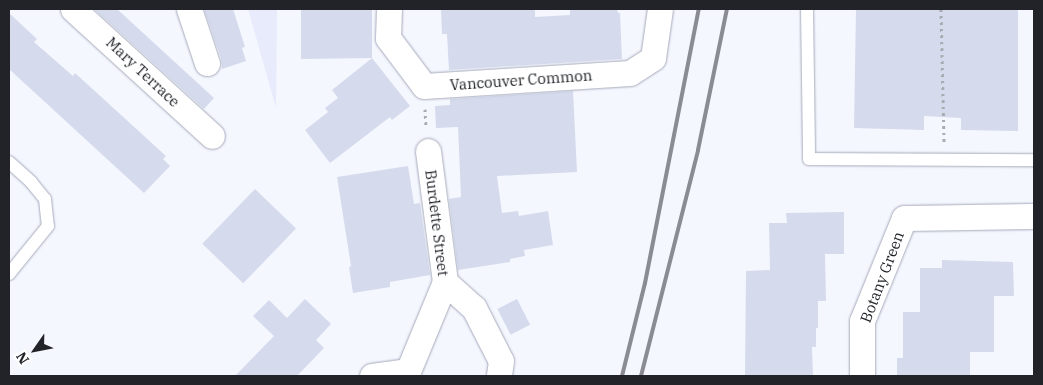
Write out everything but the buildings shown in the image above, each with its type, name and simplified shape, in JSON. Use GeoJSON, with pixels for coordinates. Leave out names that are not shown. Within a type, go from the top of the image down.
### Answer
{"type":"FeatureCollection","features":[{"type":"Feature","properties":{"kind":"street","name":"Mary Terrace"},"geometry":{"type":"LineString","coordinates":[[73,9],[212,136]]}},
{"type":"Feature","properties":{"kind":"street"},"geometry":{"type":"LineString","coordinates":[[189,9],[207,63]]}},
{"type":"Feature","properties":{"kind":"street"},"geometry":{"type":"LineString","coordinates":[[389,9],[388,38],[424,86]]}},
{"type":"Feature","properties":{"kind":"street","name":"Vancouver Common"},"geometry":{"type":"LineString","coordinates":[[424,86],[630,73],[653,58],[660,9]]}},
{"type":"Feature","properties":{"kind":"street","name":"Burdette Street"},"geometry":{"type":"LineString","coordinates":[[372,376],[406,374],[445,282],[428,151]]}},
{"type":"Feature","properties":{"kind":"street","name":"Botany Green"},"geometry":{"type":"LineString","coordinates":[[862,376],[862,321],[904,218],[1034,216]]}},
{"type":"Feature","properties":{"kind":"street"},"geometry":{"type":"LineString","coordinates":[[445,282],[474,308],[501,361],[499,376]]}},
{"type":"Feature","properties":{"kind":"lane"},"geometry":{"type":"LineString","coordinates":[[807,9],[809,160],[1034,160]]}},
{"type":"Feature","properties":{"kind":"lane"},"geometry":{"type":"LineString","coordinates":[[9,162],[31,182],[45,199],[48,226],[9,274]]}},
{"type":"Feature","properties":{"kind":"path"},"geometry":{"type":"LineString","coordinates":[[941,9],[944,160]]}},
{"type":"Feature","properties":{"kind":"path"},"geometry":{"type":"LineString","coordinates":[[424,86],[428,151]]}},
{"type":"Feature","properties":{"kind":"shaded area"},"geometry":{"type":"Polygon","coordinates":[[[248,9],[277,9],[276,108],[248,9]]]}},
{"type":"Feature","properties":{"kind":"railway"},"geometry":{"type":"LineString","coordinates":[[622,376],[645,283],[699,9]]}},
{"type":"Feature","properties":{"kind":"railway"},"geometry":{"type":"LineString","coordinates":[[641,376],[698,150],[727,9]]}}]}
